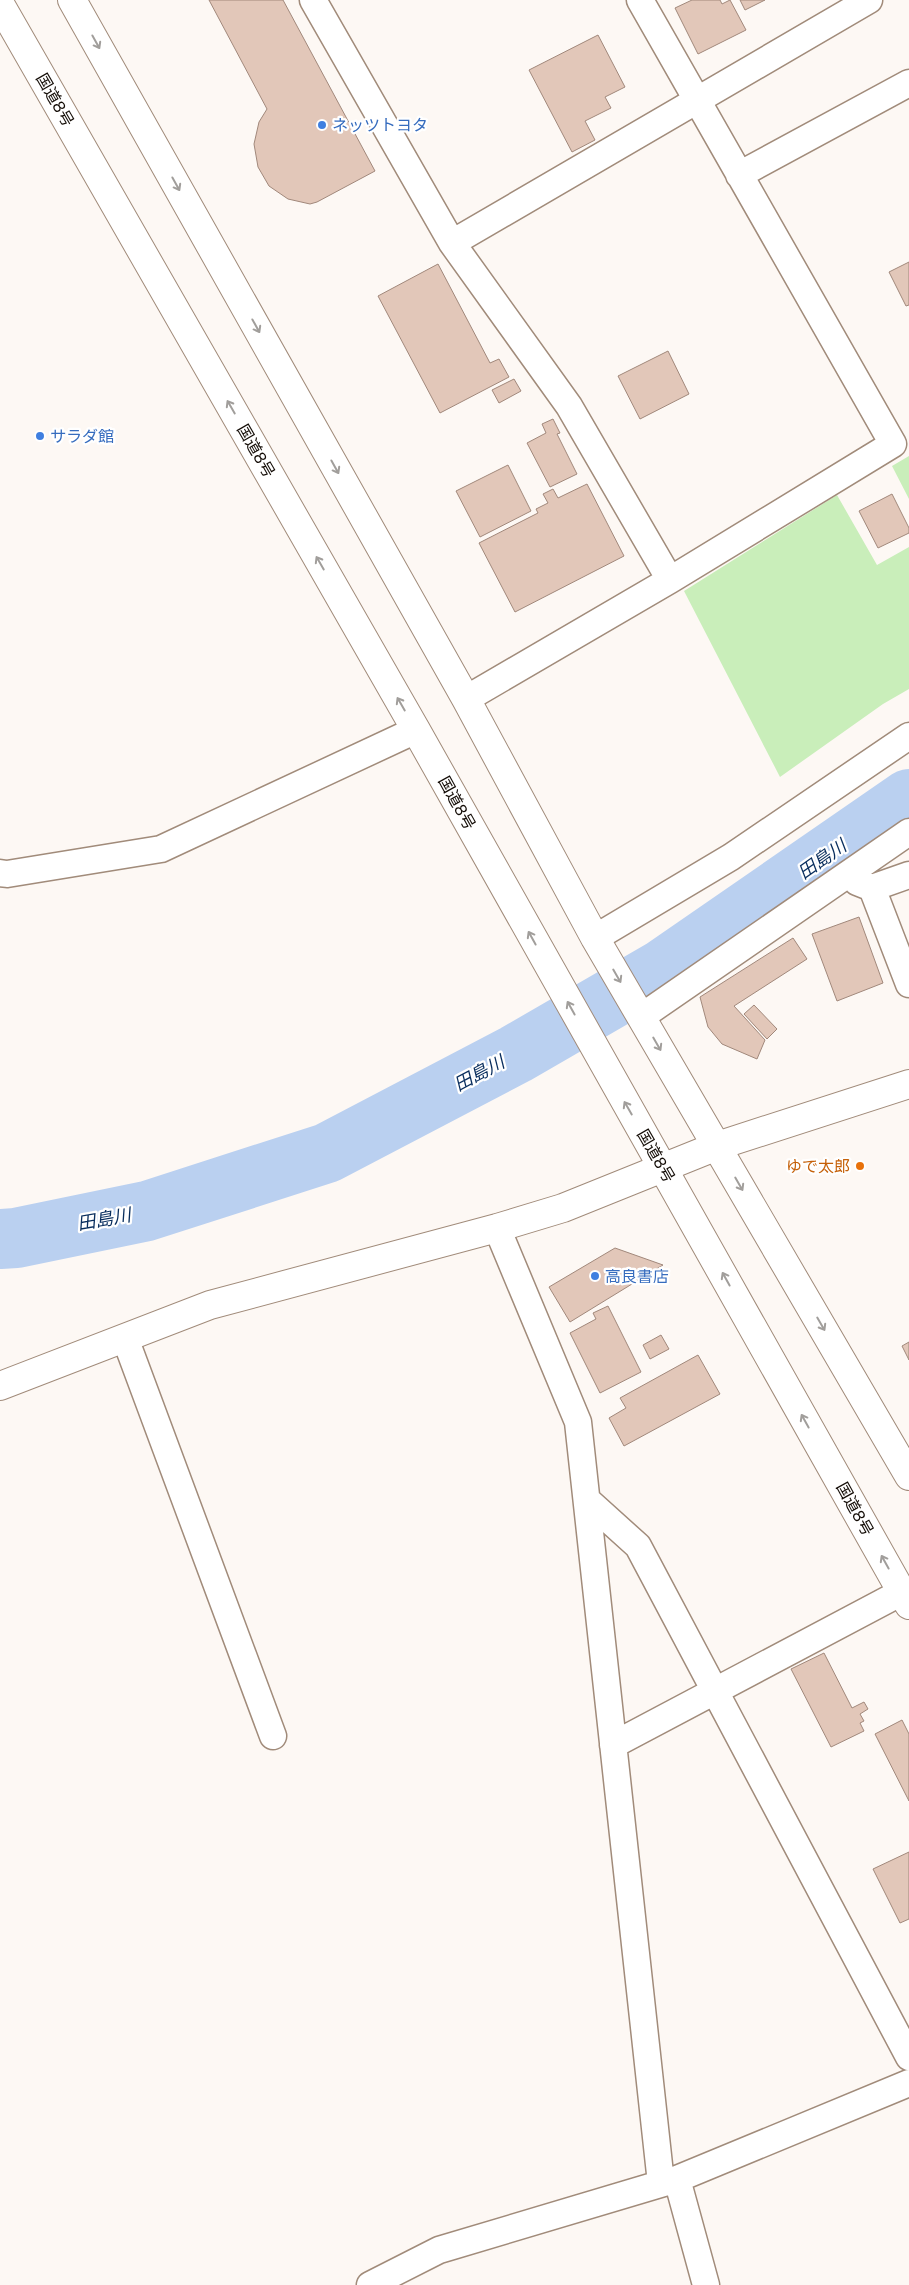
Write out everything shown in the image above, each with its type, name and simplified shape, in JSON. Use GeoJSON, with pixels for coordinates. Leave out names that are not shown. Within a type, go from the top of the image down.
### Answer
{"type":"FeatureCollection","features":[{"type":"Feature","properties":{"kind":"main road"},"geometry":{"type":"LineString","coordinates":[[72,0],[466,699],[599,944],[909,1476]]}},
{"type":"Feature","properties":{"kind":"main road","name":"国道8号"},"geometry":{"type":"LineString","coordinates":[[0,4],[416,730],[555,980],[663,1167],[905,1598]]}},
{"type":"Feature","properties":{"kind":"main road"},"geometry":{"type":"LineString","coordinates":[[0,1386],[210,1305],[497,1228],[563,1208],[716,1146],[909,1084]]}},
{"type":"Feature","properties":{"kind":"street"},"geometry":{"type":"LineString","coordinates":[[313,0],[452,243],[568,406],[670,580]]}},
{"type":"Feature","properties":{"kind":"street"},"geometry":{"type":"LineString","coordinates":[[466,699],[670,580],[893,444],[640,0]]}},
{"type":"Feature","properties":{"kind":"street"},"geometry":{"type":"LineString","coordinates":[[452,243],[869,0]]}},
{"type":"Feature","properties":{"kind":"street"},"geometry":{"type":"LineString","coordinates":[[739,175],[909,83]]}},
{"type":"Feature","properties":{"kind":"street"},"geometry":{"type":"LineString","coordinates":[[0,873],[8,874],[161,849],[416,730]]}},
{"type":"Feature","properties":{"kind":"street"},"geometry":{"type":"LineString","coordinates":[[599,944],[909,736]]}},
{"type":"Feature","properties":{"kind":"street"},"geometry":{"type":"LineString","coordinates":[[637,1009],[909,832]]}},
{"type":"Feature","properties":{"kind":"street"},"geometry":{"type":"LineString","coordinates":[[842,877],[872,888],[909,875]]}},
{"type":"Feature","properties":{"kind":"street"},"geometry":{"type":"LineString","coordinates":[[872,888],[909,984]]}},
{"type":"Feature","properties":{"kind":"street"},"geometry":{"type":"LineString","coordinates":[[497,1228],[578,1422],[613,1745],[669,2181],[706,2285]]}},
{"type":"Feature","properties":{"kind":"street"},"geometry":{"type":"LineString","coordinates":[[125,1338],[273,1736]]}},
{"type":"Feature","properties":{"kind":"street"},"geometry":{"type":"LineString","coordinates":[[587,1500],[638,1546],[909,2057]]}},
{"type":"Feature","properties":{"kind":"street"},"geometry":{"type":"LineString","coordinates":[[613,1745],[715,1690],[905,1598]]}},
{"type":"Feature","properties":{"kind":"street"},"geometry":{"type":"LineString","coordinates":[[370,2285],[439,2250],[669,2181],[909,2083]]}},
{"type":"Feature","properties":{"kind":"green space"},"geometry":{"type":"Polygon","coordinates":[[[909,456],[909,499],[892,466],[909,456]]]}},
{"type":"Feature","properties":{"kind":"green space"},"geometry":{"type":"Polygon","coordinates":[[[837,495],[877,565],[909,547],[909,689],[883,704],[780,777],[684,591],[837,495]]]}},
{"type":"Feature","properties":{"kind":"building"},"geometry":{"type":"Polygon","coordinates":[[[209,0],[283,0],[375,171],[310,204],[288,199],[269,186],[258,167],[254,144],[259,122],[267,109],[209,0]]]}},
{"type":"Feature","properties":{"kind":"building"},"geometry":{"type":"Polygon","coordinates":[[[692,0],[720,0],[722,4],[730,0],[746,30],[698,54],[675,8],[692,0]]]}},
{"type":"Feature","properties":{"kind":"building"},"geometry":{"type":"Polygon","coordinates":[[[740,0],[765,0],[745,10],[740,0]]]}},
{"type":"Feature","properties":{"kind":"building"},"geometry":{"type":"Polygon","coordinates":[[[598,35],[625,87],[605,97],[611,108],[585,121],[595,140],[572,152],[529,70],[598,35]]]}},
{"type":"Feature","properties":{"kind":"building"},"geometry":{"type":"Polygon","coordinates":[[[909,262],[909,305],[906,306],[889,272],[909,262]]]}},
{"type":"Feature","properties":{"kind":"building"},"geometry":{"type":"Polygon","coordinates":[[[438,264],[490,363],[499,359],[509,377],[440,413],[378,296],[438,264]]]}},
{"type":"Feature","properties":{"kind":"building"},"geometry":{"type":"Polygon","coordinates":[[[668,351],[689,394],[640,419],[618,376],[668,351]]]}},
{"type":"Feature","properties":{"kind":"building"},"geometry":{"type":"Polygon","coordinates":[[[514,379],[521,391],[499,403],[492,390],[514,379]]]}},
{"type":"Feature","properties":{"kind":"building"},"geometry":{"type":"Polygon","coordinates":[[[553,419],[560,433],[557,434],[577,474],[550,487],[527,443],[546,433],[542,424],[553,419]]]}},
{"type":"Feature","properties":{"kind":"building"},"geometry":{"type":"Polygon","coordinates":[[[508,465],[531,511],[480,537],[456,491],[508,465]]]}},
{"type":"Feature","properties":{"kind":"building"},"geometry":{"type":"Polygon","coordinates":[[[587,484],[624,556],[515,612],[479,543],[538,513],[536,509],[548,503],[543,494],[553,489],[558,498],[587,484]]]}},
{"type":"Feature","properties":{"kind":"building"},"geometry":{"type":"Polygon","coordinates":[[[892,494],[909,528],[909,533],[878,548],[859,511],[892,494]]]}},
{"type":"Feature","properties":{"kind":"building"},"geometry":{"type":"Polygon","coordinates":[[[859,917],[883,983],[837,1001],[812,934],[859,917]]]}},
{"type":"Feature","properties":{"kind":"building"},"geometry":{"type":"Polygon","coordinates":[[[793,938],[807,959],[734,1006],[765,1040],[757,1059],[722,1044],[708,1027],[700,997],[793,938]]]}},
{"type":"Feature","properties":{"kind":"building"},"geometry":{"type":"Polygon","coordinates":[[[754,1005],[777,1029],[767,1039],[744,1014],[754,1005]]]}},
{"type":"Feature","properties":{"kind":"building"},"geometry":{"type":"Polygon","coordinates":[[[615,1248],[663,1265],[570,1322],[549,1287],[615,1248]]]}},
{"type":"Feature","properties":{"kind":"building"},"geometry":{"type":"Polygon","coordinates":[[[608,1306],[641,1372],[600,1393],[570,1333],[596,1319],[593,1313],[608,1306]]]}},
{"type":"Feature","properties":{"kind":"building"},"geometry":{"type":"Polygon","coordinates":[[[661,1335],[669,1349],[650,1359],[643,1345],[661,1335]]]}},
{"type":"Feature","properties":{"kind":"building"},"geometry":{"type":"Polygon","coordinates":[[[909,1342],[909,1360],[902,1346],[909,1342]]]}},
{"type":"Feature","properties":{"kind":"building"},"geometry":{"type":"Polygon","coordinates":[[[698,1355],[720,1394],[624,1446],[609,1418],[626,1408],[620,1398],[698,1355]]]}},
{"type":"Feature","properties":{"kind":"building"},"geometry":{"type":"Polygon","coordinates":[[[824,1653],[852,1708],[864,1702],[868,1709],[860,1714],[864,1721],[860,1723],[864,1731],[831,1747],[791,1669],[824,1653]]]}},
{"type":"Feature","properties":{"kind":"building"},"geometry":{"type":"Polygon","coordinates":[[[902,1720],[909,1734],[909,1801],[875,1734],[902,1720]]]}},
{"type":"Feature","properties":{"kind":"building"},"geometry":{"type":"Polygon","coordinates":[[[909,1852],[909,1919],[900,1923],[873,1869],[909,1852]]]}},
{"type":"Feature","properties":{"kind":"waterway","name":"田島川"},"geometry":{"type":"LineString","coordinates":[[0,1239],[16,1238],[147,1211],[327,1153],[516,1054],[663,969],[909,799]]}},
{"type":"Feature","properties":{"kind":"place","name":"ネッツトヨタ"},"geometry":{"type":"Point","coordinates":[322,125]}},
{"type":"Feature","properties":{"kind":"place","name":"サラダ館"},"geometry":{"type":"Point","coordinates":[40,436]}},
{"type":"Feature","properties":{"kind":"place","name":"ゆで太郎"},"geometry":{"type":"Point","coordinates":[860,1166]}},
{"type":"Feature","properties":{"kind":"place","name":"高良書店"},"geometry":{"type":"Point","coordinates":[595,1276]}}]}
